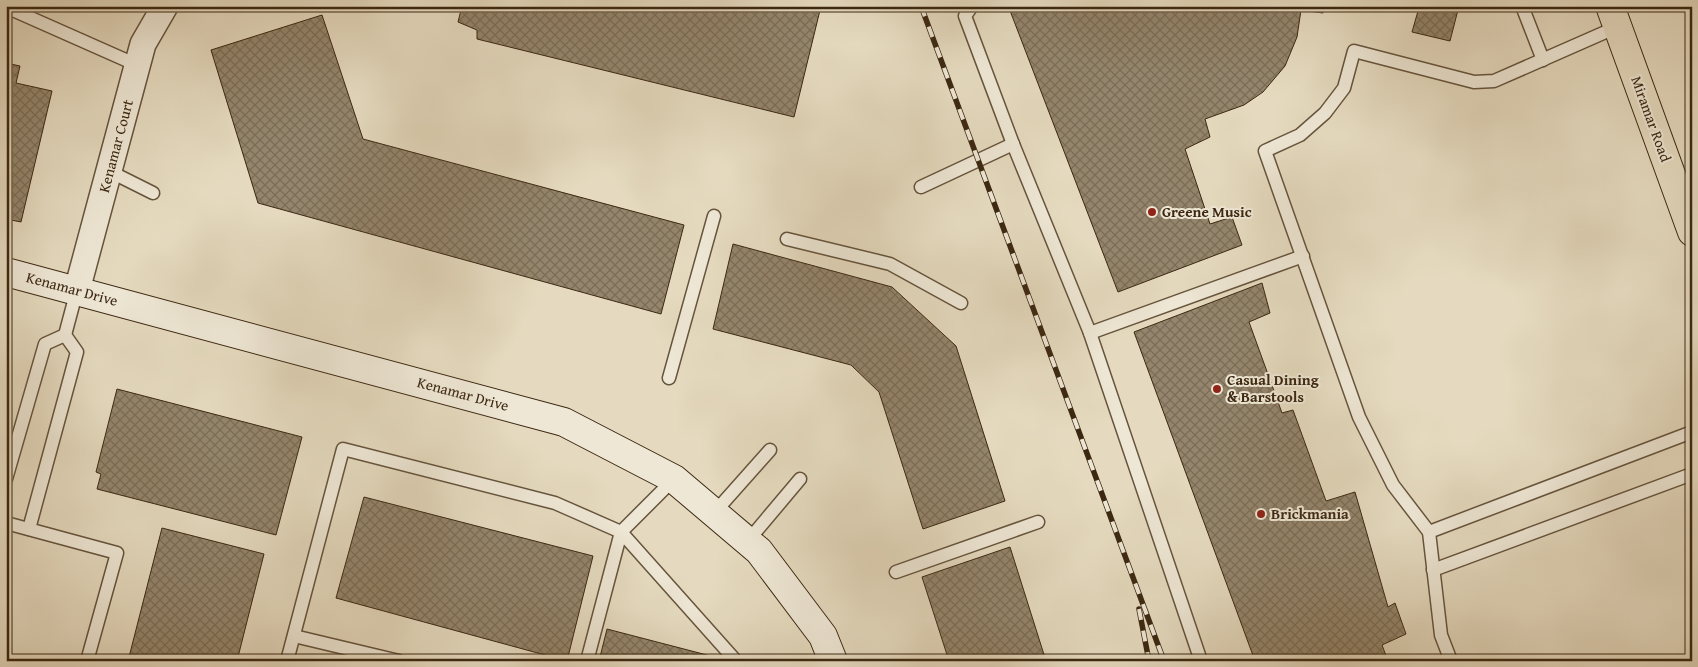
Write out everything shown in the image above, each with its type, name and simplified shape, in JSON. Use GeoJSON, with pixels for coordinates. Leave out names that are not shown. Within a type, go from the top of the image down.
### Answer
{"type":"FeatureCollection","features":[{"type":"Feature","properties":{"kind":"main road","name":"Miramar Road"},"geometry":{"type":"LineString","coordinates":[[1613,17],[1692,232]]}},
{"type":"Feature","properties":{"kind":"street","name":"Kenamar Court"},"geometry":{"type":"LineString","coordinates":[[77,290],[143,44],[163,7]]}},
{"type":"Feature","properties":{"kind":"street","name":"Kenamar Drive"},"geometry":{"type":"LineString","coordinates":[[6,272],[564,422],[674,479],[759,551],[823,636],[834,661]]}},
{"type":"Feature","properties":{"kind":"lane"},"geometry":{"type":"LineString","coordinates":[[972,6],[964,16],[1013,144],[1090,333],[1201,661]]}},
{"type":"Feature","properties":{"kind":"lane"},"geometry":{"type":"LineString","coordinates":[[1522,6],[1544,60]]}},
{"type":"Feature","properties":{"kind":"lane"},"geometry":{"type":"LineString","coordinates":[[6,7],[137,65]]}},
{"type":"Feature","properties":{"kind":"lane"},"geometry":{"type":"LineString","coordinates":[[1451,661],[1441,635],[1428,532],[1393,485],[1359,417],[1265,151],[1300,134],[1325,113],[1344,88],[1354,51],[1474,82],[1494,81],[1544,60],[1613,17]]}},
{"type":"Feature","properties":{"kind":"lane"},"geometry":{"type":"LineString","coordinates":[[922,187],[1013,144]]}},
{"type":"Feature","properties":{"kind":"lane"},"geometry":{"type":"LineString","coordinates":[[109,171],[153,193]]}},
{"type":"Feature","properties":{"kind":"lane"},"geometry":{"type":"LineString","coordinates":[[669,378],[714,216]]}},
{"type":"Feature","properties":{"kind":"lane"},"geometry":{"type":"LineString","coordinates":[[787,239],[890,264],[962,303]]}},
{"type":"Feature","properties":{"kind":"lane"},"geometry":{"type":"LineString","coordinates":[[1090,333],[1303,256]]}},
{"type":"Feature","properties":{"kind":"lane"},"geometry":{"type":"LineString","coordinates":[[65,335],[77,290]]}},
{"type":"Feature","properties":{"kind":"lane"},"geometry":{"type":"LineString","coordinates":[[6,479],[45,344],[65,335]]}},
{"type":"Feature","properties":{"kind":"lane"},"geometry":{"type":"LineString","coordinates":[[29,529],[77,352],[65,335]]}},
{"type":"Feature","properties":{"kind":"lane"},"geometry":{"type":"LineString","coordinates":[[1428,532],[1692,432]]}},
{"type":"Feature","properties":{"kind":"lane"},"geometry":{"type":"LineString","coordinates":[[287,661],[343,449],[555,503],[621,532],[736,661]]}},
{"type":"Feature","properties":{"kind":"lane"},"geometry":{"type":"LineString","coordinates":[[714,514],[770,450]]}},
{"type":"Feature","properties":{"kind":"lane"},"geometry":{"type":"LineString","coordinates":[[1433,570],[1692,474]]}},
{"type":"Feature","properties":{"kind":"lane"},"geometry":{"type":"LineString","coordinates":[[587,661],[621,532],[674,479]]}},
{"type":"Feature","properties":{"kind":"lane"},"geometry":{"type":"LineString","coordinates":[[747,542],[800,479]]}},
{"type":"Feature","properties":{"kind":"lane"},"geometry":{"type":"LineString","coordinates":[[896,572],[1038,522]]}},
{"type":"Feature","properties":{"kind":"lane"},"geometry":{"type":"LineString","coordinates":[[6,523],[116,553],[87,661]]}},
{"type":"Feature","properties":{"kind":"lane"},"geometry":{"type":"LineString","coordinates":[[294,636],[399,661]]}},
{"type":"Feature","properties":{"kind":"building"},"geometry":{"type":"Polygon","coordinates":[[[462,6],[821,6],[794,117],[477,39],[477,30],[458,22],[462,6]]]}},
{"type":"Feature","properties":{"kind":"building"},"geometry":{"type":"Polygon","coordinates":[[[1011,6],[1325,6],[1323,13],[1301,10],[1297,37],[1285,66],[1263,92],[1244,105],[1205,119],[1210,137],[1185,149],[1210,224],[1232,217],[1242,245],[1118,292],[1009,8],[1011,6]]]}},
{"type":"Feature","properties":{"kind":"building"},"geometry":{"type":"Polygon","coordinates":[[[1400,6],[1459,6],[1450,41],[1412,32],[1418,11],[1400,6]]]}},
{"type":"Feature","properties":{"kind":"building"},"geometry":{"type":"Polygon","coordinates":[[[322,15],[363,139],[684,225],[661,314],[258,203],[211,50],[322,15]]]}},
{"type":"Feature","properties":{"kind":"building"},"geometry":{"type":"Polygon","coordinates":[[[6,63],[20,66],[16,83],[52,91],[21,222],[6,219],[6,63]]]}},
{"type":"Feature","properties":{"kind":"building"},"geometry":{"type":"Polygon","coordinates":[[[733,244],[892,287],[956,346],[1005,501],[923,529],[879,392],[851,365],[713,329],[733,244]]]}},
{"type":"Feature","properties":{"kind":"building"},"geometry":{"type":"Polygon","coordinates":[[[1262,283],[1270,313],[1249,322],[1282,413],[1293,410],[1326,501],[1355,492],[1388,607],[1395,603],[1406,634],[1382,645],[1388,661],[1255,661],[1134,332],[1262,283]]]}},
{"type":"Feature","properties":{"kind":"building"},"geometry":{"type":"Polygon","coordinates":[[[117,389],[302,437],[276,535],[97,489],[101,474],[96,472],[117,389]]]}},
{"type":"Feature","properties":{"kind":"building"},"geometry":{"type":"Polygon","coordinates":[[[364,497],[593,556],[567,661],[336,598],[364,497]]]}},
{"type":"Feature","properties":{"kind":"building"},"geometry":{"type":"Polygon","coordinates":[[[162,528],[264,554],[237,661],[128,661],[162,528]]]}},
{"type":"Feature","properties":{"kind":"building"},"geometry":{"type":"Polygon","coordinates":[[[1010,547],[1046,661],[949,661],[922,577],[1010,547]]]}},
{"type":"Feature","properties":{"kind":"building"},"geometry":{"type":"Polygon","coordinates":[[[607,629],[707,655],[705,661],[599,661],[607,629]]]}},
{"type":"Feature","properties":{"kind":"railway"},"geometry":{"type":"LineString","coordinates":[[921,6],[1164,661]]}},
{"type":"Feature","properties":{"kind":"railway"},"geometry":{"type":"LineString","coordinates":[[1139,609],[1149,661]]}},
{"type":"Feature","properties":{"kind":"place","name":"Greene Music"},"geometry":{"type":"Point","coordinates":[1152,212]}},
{"type":"Feature","properties":{"kind":"place","name":"Casual Dining & Barstools"},"geometry":{"type":"Point","coordinates":[1217,389]}},
{"type":"Feature","properties":{"kind":"place","name":"Brickmania"},"geometry":{"type":"Point","coordinates":[1261,514]}}]}
